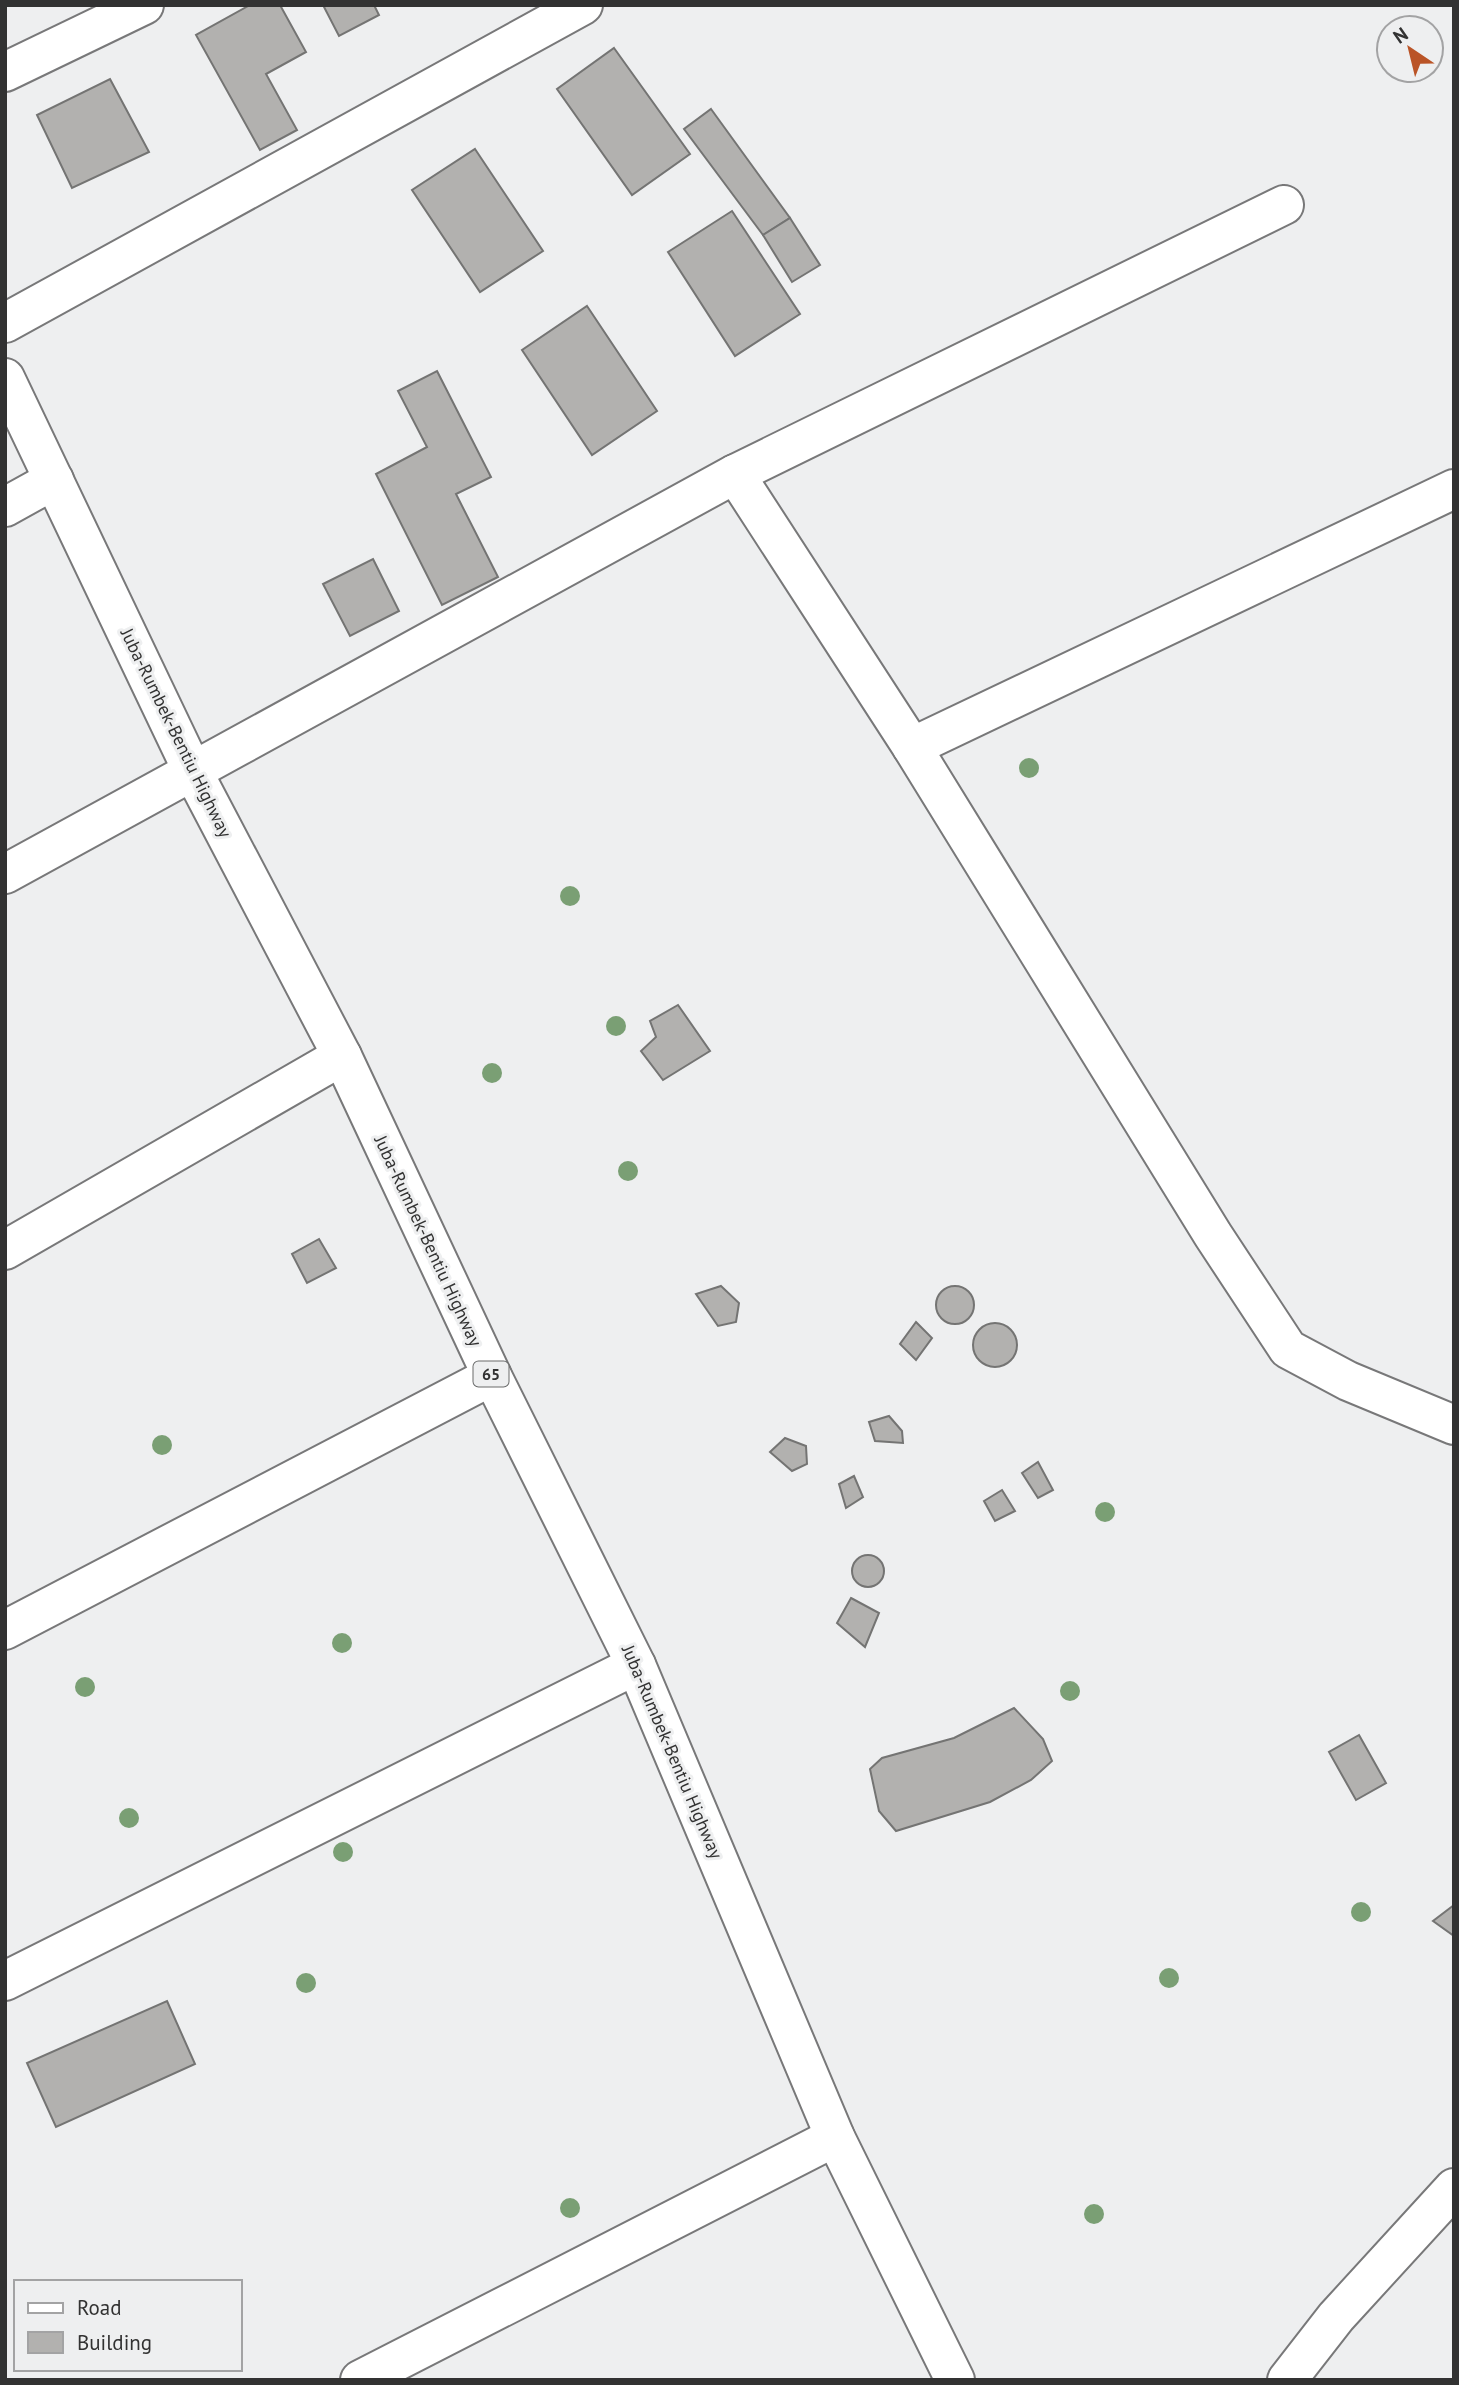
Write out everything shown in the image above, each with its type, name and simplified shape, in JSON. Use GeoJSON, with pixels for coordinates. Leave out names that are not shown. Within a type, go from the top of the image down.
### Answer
{"type":"FeatureCollection","features":[{"type":"Feature","properties":{"kind":"street"},"geometry":{"type":"LineString","coordinates":[[5,72],[144,5]]}},
{"type":"Feature","properties":{"kind":"street"},"geometry":{"type":"LineString","coordinates":[[5,323],[583,5]]}},
{"type":"Feature","properties":{"kind":"street"},"geometry":{"type":"LineString","coordinates":[[5,874],[735,474],[1284,205]]}},
{"type":"Feature","properties":{"kind":"street","name":"Juba-Rumbek-Bentiu Highway"},"geometry":{"type":"LineString","coordinates":[[5,378],[193,772],[342,1056],[492,1376],[636,1665],[835,2137],[955,2380]]}},
{"type":"Feature","properties":{"kind":"street"},"geometry":{"type":"LineString","coordinates":[[735,474],[912,747],[1213,1235],[1288,1349],[1348,1381],[1454,1425]]}},
{"type":"Feature","properties":{"kind":"street"},"geometry":{"type":"LineString","coordinates":[[5,507],[54,480]]}},
{"type":"Feature","properties":{"kind":"street"},"geometry":{"type":"LineString","coordinates":[[912,747],[1454,489]]}},
{"type":"Feature","properties":{"kind":"street"},"geometry":{"type":"LineString","coordinates":[[5,1250],[342,1056]]}},
{"type":"Feature","properties":{"kind":"street"},"geometry":{"type":"LineString","coordinates":[[5,1630],[492,1376]]}},
{"type":"Feature","properties":{"kind":"street"},"geometry":{"type":"LineString","coordinates":[[5,1981],[636,1665]]}},
{"type":"Feature","properties":{"kind":"street"},"geometry":{"type":"LineString","coordinates":[[360,2380],[835,2137]]}},
{"type":"Feature","properties":{"kind":"street"},"geometry":{"type":"LineString","coordinates":[[1287,2380],[1336,2318],[1454,2188]]}},
{"type":"Feature","properties":{"kind":"building"},"geometry":{"type":"Polygon","coordinates":[[[250,5],[280,5],[306,52],[266,74],[297,130],[260,150],[196,35],[250,5]]]}},
{"type":"Feature","properties":{"kind":"building"},"geometry":{"type":"Polygon","coordinates":[[[323,5],[374,5],[379,15],[339,36],[323,5]]]}},
{"type":"Feature","properties":{"kind":"building"},"geometry":{"type":"Polygon","coordinates":[[[614,48],[690,154],[632,195],[557,89],[614,48]]]}},
{"type":"Feature","properties":{"kind":"building"},"geometry":{"type":"Polygon","coordinates":[[[110,79],[149,152],[72,188],[37,115],[110,79]]]}},
{"type":"Feature","properties":{"kind":"building"},"geometry":{"type":"Polygon","coordinates":[[[711,109],[790,218],[763,235],[684,129],[711,109]]]}},
{"type":"Feature","properties":{"kind":"building"},"geometry":{"type":"Polygon","coordinates":[[[475,149],[543,251],[480,292],[412,190],[475,149]]]}},
{"type":"Feature","properties":{"kind":"building"},"geometry":{"type":"Polygon","coordinates":[[[732,211],[800,314],[735,356],[668,252],[732,211]]]}},
{"type":"Feature","properties":{"kind":"building"},"geometry":{"type":"Polygon","coordinates":[[[790,218],[820,265],[792,282],[763,235],[790,218]]]}},
{"type":"Feature","properties":{"kind":"building"},"geometry":{"type":"Polygon","coordinates":[[[587,306],[657,411],[592,455],[522,350],[587,306]]]}},
{"type":"Feature","properties":{"kind":"building"},"geometry":{"type":"Polygon","coordinates":[[[437,371],[491,477],[456,494],[498,577],[442,605],[376,474],[427,447],[398,391],[437,371]]]}},
{"type":"Feature","properties":{"kind":"building"},"geometry":{"type":"Polygon","coordinates":[[[373,559],[399,611],[350,636],[323,584],[373,559]]]}},
{"type":"Feature","properties":{"kind":"building"},"geometry":{"type":"Polygon","coordinates":[[[678,1005],[710,1051],[663,1080],[641,1051],[656,1037],[650,1021],[678,1005]]]}},
{"type":"Feature","properties":{"kind":"building"},"geometry":{"type":"Polygon","coordinates":[[[319,1239],[336,1268],[307,1283],[292,1254],[319,1239]]]}},
{"type":"Feature","properties":{"kind":"building"},"geometry":{"type":"Polygon","coordinates":[[[721,1286],[739,1303],[736,1322],[718,1326],[696,1294],[721,1286]]]}},
{"type":"Feature","properties":{"kind":"building"},"geometry":{"type":"Polygon","coordinates":[[[955,1286],[969,1291],[974,1305],[969,1319],[955,1324],[941,1319],[936,1305],[941,1291],[955,1286]]]}},
{"type":"Feature","properties":{"kind":"building"},"geometry":{"type":"Polygon","coordinates":[[[916,1322],[932,1338],[916,1360],[900,1344],[916,1322]]]}},
{"type":"Feature","properties":{"kind":"building"},"geometry":{"type":"Polygon","coordinates":[[[995,1323],[1011,1329],[1017,1345],[1011,1361],[995,1367],[979,1361],[973,1345],[979,1329],[995,1323]]]}},
{"type":"Feature","properties":{"kind":"building"},"geometry":{"type":"Polygon","coordinates":[[[889,1416],[902,1431],[903,1443],[875,1441],[869,1422],[889,1416]]]}},
{"type":"Feature","properties":{"kind":"building"},"geometry":{"type":"Polygon","coordinates":[[[785,1438],[806,1446],[807,1464],[792,1471],[770,1452],[785,1438]]]}},
{"type":"Feature","properties":{"kind":"building"},"geometry":{"type":"Polygon","coordinates":[[[1038,1462],[1053,1490],[1038,1498],[1022,1473],[1038,1462]]]}},
{"type":"Feature","properties":{"kind":"building"},"geometry":{"type":"Polygon","coordinates":[[[854,1476],[863,1497],[846,1508],[839,1484],[854,1476]]]}},
{"type":"Feature","properties":{"kind":"building"},"geometry":{"type":"Polygon","coordinates":[[[1002,1490],[1015,1511],[995,1521],[984,1501],[1002,1490]]]}},
{"type":"Feature","properties":{"kind":"building"},"geometry":{"type":"Polygon","coordinates":[[[868,1555],[879,1560],[884,1571],[879,1582],[868,1587],[857,1582],[852,1571],[857,1560],[868,1555]]]}},
{"type":"Feature","properties":{"kind":"building"},"geometry":{"type":"Polygon","coordinates":[[[851,1598],[879,1613],[865,1647],[837,1623],[851,1598]]]}},
{"type":"Feature","properties":{"kind":"building"},"geometry":{"type":"Polygon","coordinates":[[[1014,1708],[1043,1739],[1052,1761],[1031,1780],[990,1802],[896,1831],[879,1811],[870,1769],[882,1758],[954,1738],[1014,1708]]]}},
{"type":"Feature","properties":{"kind":"building"},"geometry":{"type":"Polygon","coordinates":[[[1359,1735],[1386,1783],[1356,1800],[1329,1752],[1359,1735]]]}},
{"type":"Feature","properties":{"kind":"building"},"geometry":{"type":"Polygon","coordinates":[[[1454,1905],[1454,1936],[1433,1921],[1454,1905]]]}},
{"type":"Feature","properties":{"kind":"building"},"geometry":{"type":"Polygon","coordinates":[[[167,2001],[195,2064],[56,2127],[27,2063],[167,2001]]]}}]}
